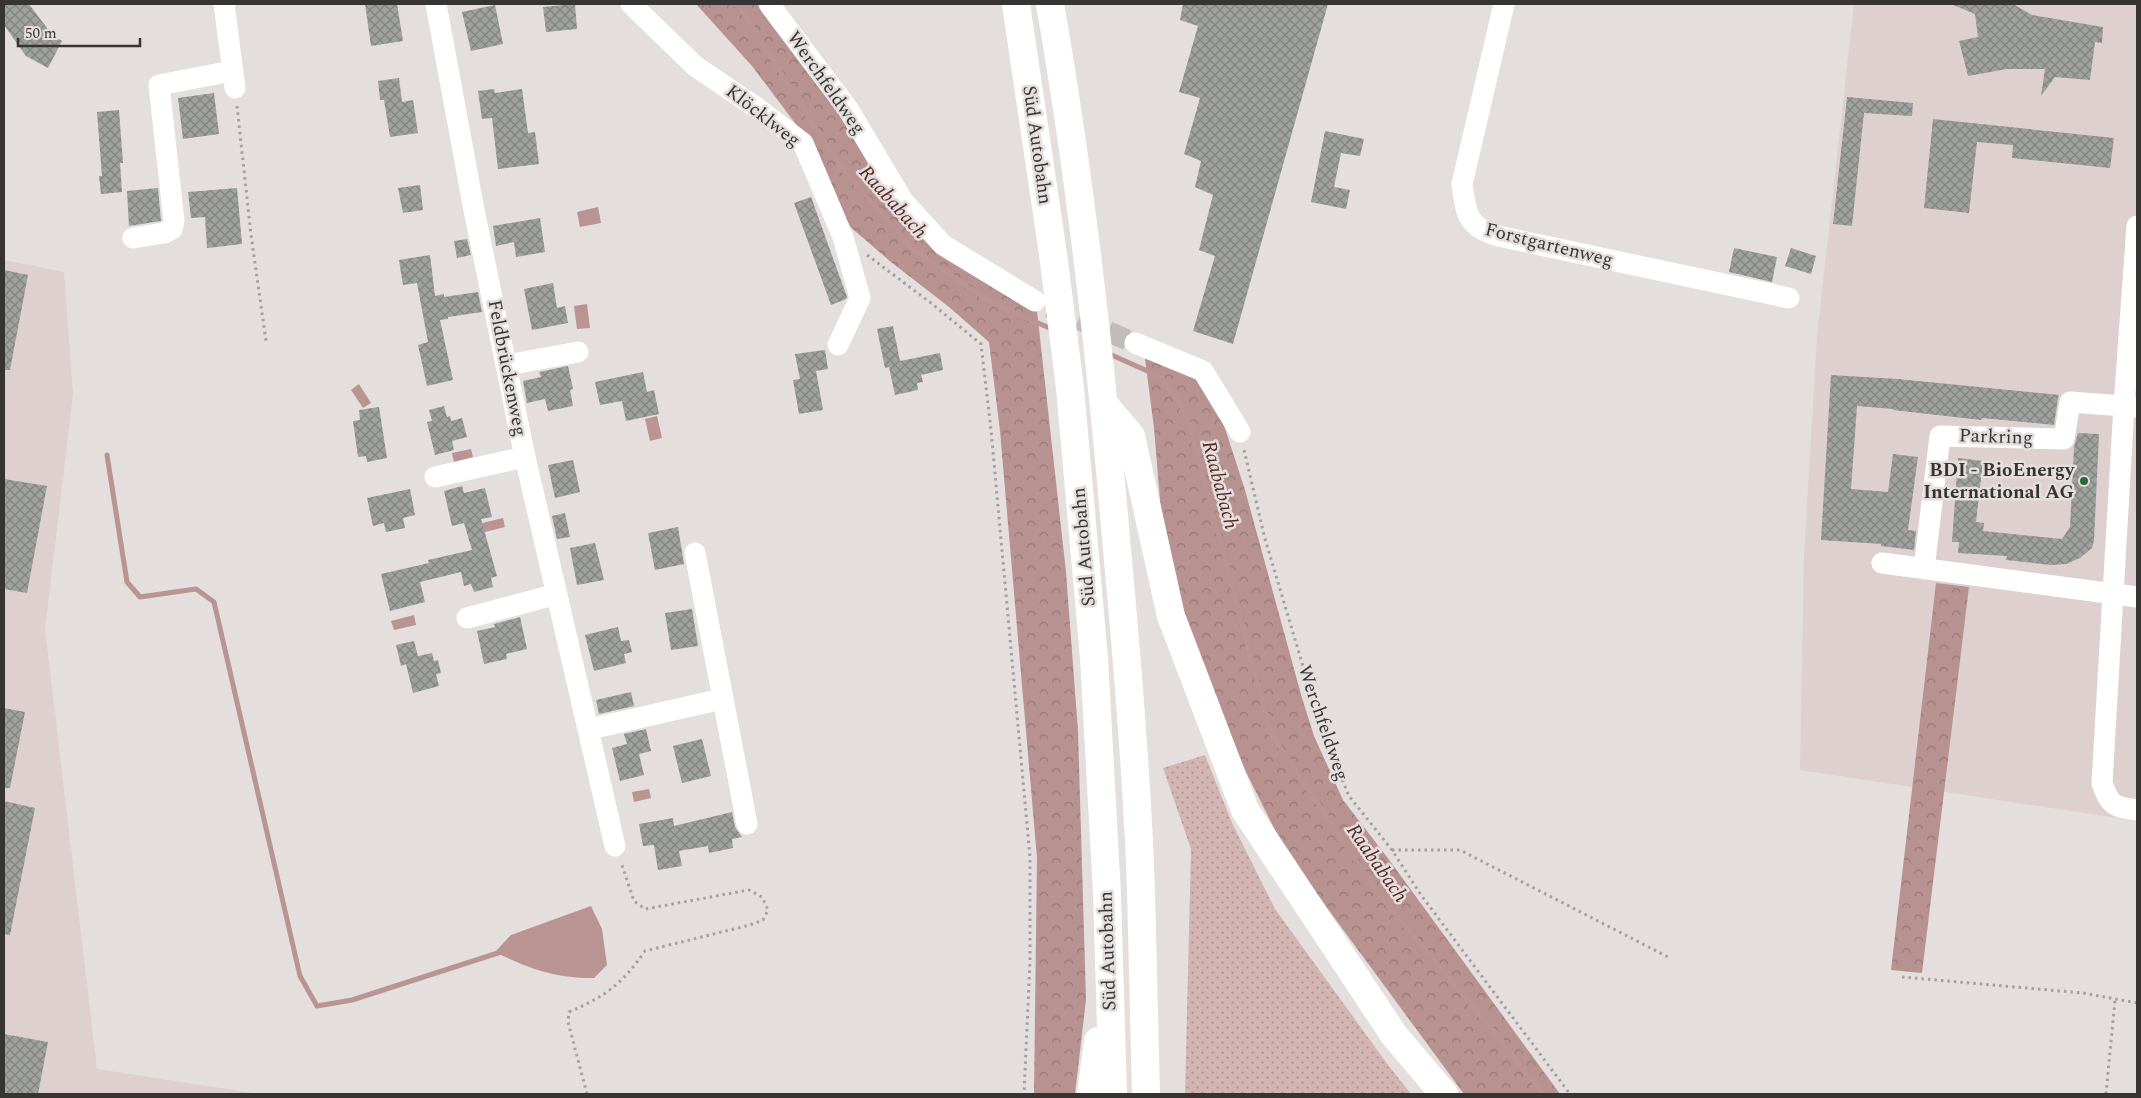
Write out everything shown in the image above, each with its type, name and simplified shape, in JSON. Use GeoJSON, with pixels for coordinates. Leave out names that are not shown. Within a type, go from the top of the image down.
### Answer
{"type":"FeatureCollection","features":[{"type":"Feature","properties":{"kind":"highway","name":"Süd Autobahn"},"geometry":{"type":"LineString","coordinates":[[1016,4],[1070,388],[1094,658],[1107,894],[1113,1094]]}},
{"type":"Feature","properties":{"kind":"highway","name":"Süd Autobahn"},"geometry":{"type":"LineString","coordinates":[[1050,4],[1062,74],[1089,268],[1104,404],[1127,659],[1139,859],[1146,1094]]}},
{"type":"Feature","properties":{"kind":"highway"},"geometry":{"type":"LineString","coordinates":[[1104,404],[1131,436],[1171,616],[1245,810],[1394,1035],[1444,1094]]}},
{"type":"Feature","properties":{"kind":"highway"},"geometry":{"type":"LineString","coordinates":[[1091,1094],[1108,972]]}},
{"type":"Feature","properties":{"kind":"street"},"geometry":{"type":"LineString","coordinates":[[133,238],[164,234],[172,230],[174,221],[159,85],[233,79],[224,4]]}},
{"type":"Feature","properties":{"kind":"street","name":"Feldbrückenweg"},"geometry":{"type":"LineString","coordinates":[[436,4],[474,210],[525,457],[590,729],[615,846]]}},
{"type":"Feature","properties":{"kind":"street","name":"Klöcklweg"},"geometry":{"type":"LineString","coordinates":[[631,4],[695,66],[757,108],[803,143],[843,237],[860,298],[838,344]]}},
{"type":"Feature","properties":{"kind":"street","name":"Werchfeldweg"},"geometry":{"type":"LineString","coordinates":[[769,4],[848,109],[903,201],[943,245],[1035,301]]}},
{"type":"Feature","properties":{"kind":"street","name":"Forstgartenweg"},"geometry":{"type":"LineString","coordinates":[[1504,4],[1462,184],[1464,203],[1471,222],[1482,231],[1498,236],[1789,298]]}},
{"type":"Feature","properties":{"kind":"street"},"geometry":{"type":"LineString","coordinates":[[2137,226],[2131,406],[2113,594],[2102,783],[2108,799],[2120,808],[2137,810]]}},
{"type":"Feature","properties":{"kind":"street"},"geometry":{"type":"LineString","coordinates":[[1135,343],[1203,371],[1240,432]]}},
{"type":"Feature","properties":{"kind":"street"},"geometry":{"type":"LineString","coordinates":[[507,365],[578,352]]}},
{"type":"Feature","properties":{"kind":"street","name":"Parkring"},"geometry":{"type":"LineString","coordinates":[[1924,569],[1940,436],[2064,439],[2070,402],[2131,406]]}},
{"type":"Feature","properties":{"kind":"street"},"geometry":{"type":"LineString","coordinates":[[435,477],[525,457]]}},
{"type":"Feature","properties":{"kind":"street"},"geometry":{"type":"LineString","coordinates":[[695,553],[747,824]]}},
{"type":"Feature","properties":{"kind":"street"},"geometry":{"type":"LineString","coordinates":[[1882,563],[2137,597]]}},
{"type":"Feature","properties":{"kind":"street"},"geometry":{"type":"LineString","coordinates":[[467,618],[557,594]]}},
{"type":"Feature","properties":{"kind":"street"},"geometry":{"type":"LineString","coordinates":[[590,729],[722,699]]}},
{"type":"Feature","properties":{"kind":"path"},"geometry":{"type":"LineString","coordinates":[[233,79],[266,341]]}},
{"type":"Feature","properties":{"kind":"path"},"geometry":{"type":"LineString","coordinates":[[843,237],[930,302],[981,344],[992,440],[1030,857],[1030,962],[1024,1094]]}},
{"type":"Feature","properties":{"kind":"path","name":"Werchfeldweg"},"geometry":{"type":"LineString","coordinates":[[1240,432],[1265,539],[1323,733],[1349,796],[1392,850],[1421,895],[1570,1094]]}},
{"type":"Feature","properties":{"kind":"path"},"geometry":{"type":"LineString","coordinates":[[587,1094],[568,1022],[569,1012],[613,989],[631,971],[645,951],[750,926],[763,920],[768,910],[762,897],[749,890],[645,909],[634,901],[615,846]]}},
{"type":"Feature","properties":{"kind":"path"},"geometry":{"type":"LineString","coordinates":[[1392,850],[1460,850],[1670,958]]}},
{"type":"Feature","properties":{"kind":"path"},"geometry":{"type":"LineString","coordinates":[[1902,977],[2083,993],[2137,1003]]}},
{"type":"Feature","properties":{"kind":"path"},"geometry":{"type":"LineString","coordinates":[[2106,1094],[2115,1000]]}},
{"type":"Feature","properties":{"kind":"shaded area"},"geometry":{"type":"Polygon","coordinates":[[[1854,4],[2137,4],[2137,821],[1800,770],[1804,555],[1817,337],[1854,4]]]}},
{"type":"Feature","properties":{"kind":"shaded area"},"geometry":{"type":"Polygon","coordinates":[[[598,207],[601,223],[580,227],[577,212],[598,207]]]}},
{"type":"Feature","properties":{"kind":"shaded area"},"geometry":{"type":"Polygon","coordinates":[[[4,260],[64,272],[73,394],[45,629],[97,1069],[260,1094],[4,1094],[4,260]]]}},
{"type":"Feature","properties":{"kind":"shaded area"},"geometry":{"type":"Polygon","coordinates":[[[587,304],[590,328],[577,329],[574,306],[587,304]]]}},
{"type":"Feature","properties":{"kind":"shaded area"},"geometry":{"type":"Polygon","coordinates":[[[359,384],[371,403],[363,408],[351,390],[359,384]]]}},
{"type":"Feature","properties":{"kind":"shaded area"},"geometry":{"type":"Polygon","coordinates":[[[657,416],[662,438],[650,441],[645,419],[657,416]]]}},
{"type":"Feature","properties":{"kind":"shaded area"},"geometry":{"type":"Polygon","coordinates":[[[471,449],[473,457],[454,462],[452,453],[471,449]]]}},
{"type":"Feature","properties":{"kind":"shaded area"},"geometry":{"type":"Polygon","coordinates":[[[503,518],[505,527],[481,533],[478,524],[503,518]]]}},
{"type":"Feature","properties":{"kind":"shaded area"},"geometry":{"type":"Polygon","coordinates":[[[414,615],[416,625],[394,630],[391,621],[414,615]]]}},
{"type":"Feature","properties":{"kind":"shaded area"},"geometry":{"type":"Polygon","coordinates":[[[1205,755],[1232,823],[1275,909],[1411,1094],[1185,1094],[1191,849],[1163,768],[1205,755]]]}},
{"type":"Feature","properties":{"kind":"shaded area"},"geometry":{"type":"Polygon","coordinates":[[[649,789],[651,798],[634,802],[632,792],[649,789]]]}},
{"type":"Feature","properties":{"kind":"shaded area"},"geometry":{"type":"Polygon","coordinates":[[[591,906],[602,929],[607,965],[594,978],[580,978],[543,971],[495,952],[511,935],[591,906]]]}},
{"type":"Feature","properties":{"kind":"green space"},"geometry":{"type":"Polygon","coordinates":[[[696,4],[759,4],[848,118],[906,221],[933,246],[1005,293],[1037,311],[1066,572],[1078,731],[1086,1000],[1075,1094],[1034,1094],[1037,858],[1000,431],[989,342],[848,225],[807,139],[752,66],[696,4]]]}},
{"type":"Feature","properties":{"kind":"green space"},"geometry":{"type":"Polygon","coordinates":[[[1144,351],[1198,377],[1220,413],[1245,490],[1314,736],[1343,800],[1387,857],[1560,1094],[1464,1094],[1286,852],[1244,768],[1207,677],[1174,583],[1161,512],[1154,428],[1144,351]]]}},
{"type":"Feature","properties":{"kind":"green space"},"geometry":{"type":"Polygon","coordinates":[[[1936,583],[1969,587],[1922,973],[1891,970],[1936,583]]]}},
{"type":"Feature","properties":{"kind":"building"},"geometry":{"type":"Polygon","coordinates":[[[4,4],[29,4],[53,36],[62,41],[48,68],[26,56],[4,25],[4,4]]]}},
{"type":"Feature","properties":{"kind":"building"},"geometry":{"type":"Polygon","coordinates":[[[365,4],[397,4],[403,41],[371,46],[365,4]]]}},
{"type":"Feature","properties":{"kind":"building"},"geometry":{"type":"Polygon","coordinates":[[[575,4],[577,29],[546,32],[543,7],[575,4]]]}},
{"type":"Feature","properties":{"kind":"building"},"geometry":{"type":"Polygon","coordinates":[[[1183,4],[1328,4],[1233,344],[1193,331],[1215,256],[1199,250],[1213,195],[1195,187],[1201,161],[1184,154],[1200,98],[1179,92],[1198,26],[1180,20],[1183,4]]]}},
{"type":"Feature","properties":{"kind":"building"},"geometry":{"type":"Polygon","coordinates":[[[1951,4],[2013,4],[2032,15],[2103,27],[2102,43],[2095,42],[2090,80],[2055,77],[2041,96],[2045,69],[2007,69],[1968,76],[1959,41],[1978,37],[1975,14],[1951,4]]]}},
{"type":"Feature","properties":{"kind":"building"},"geometry":{"type":"Polygon","coordinates":[[[495,5],[503,44],[471,51],[462,12],[495,5]]]}},
{"type":"Feature","properties":{"kind":"building"},"geometry":{"type":"Polygon","coordinates":[[[399,78],[402,102],[413,100],[418,133],[390,137],[384,100],[380,100],[378,81],[399,78]]]}},
{"type":"Feature","properties":{"kind":"building"},"geometry":{"type":"Polygon","coordinates":[[[494,89],[495,93],[522,89],[528,133],[535,132],[539,164],[498,169],[492,118],[482,119],[478,91],[494,89]]]}},
{"type":"Feature","properties":{"kind":"building"},"geometry":{"type":"Polygon","coordinates":[[[214,93],[219,134],[183,139],[178,98],[214,93]]]}},
{"type":"Feature","properties":{"kind":"building"},"geometry":{"type":"Polygon","coordinates":[[[1847,97],[1913,103],[1912,116],[1864,113],[1852,226],[1833,224],[1847,97]]]}},
{"type":"Feature","properties":{"kind":"building"},"geometry":{"type":"Polygon","coordinates":[[[119,110],[123,163],[120,163],[122,192],[101,194],[99,176],[102,176],[97,112],[119,110]]]}},
{"type":"Feature","properties":{"kind":"building"},"geometry":{"type":"Polygon","coordinates":[[[1933,119],[2114,138],[2110,168],[2012,158],[2013,145],[1977,142],[1969,213],[1924,208],[1933,119]]]}},
{"type":"Feature","properties":{"kind":"building"},"geometry":{"type":"Polygon","coordinates":[[[1325,131],[1364,139],[1360,156],[1341,153],[1334,187],[1350,190],[1346,209],[1311,202],[1325,131]]]}},
{"type":"Feature","properties":{"kind":"building"},"geometry":{"type":"Polygon","coordinates":[[[420,185],[423,210],[403,213],[398,188],[420,185]]]}},
{"type":"Feature","properties":{"kind":"building"},"geometry":{"type":"Polygon","coordinates":[[[158,188],[161,221],[129,226],[127,191],[158,188]]]}},
{"type":"Feature","properties":{"kind":"building"},"geometry":{"type":"Polygon","coordinates":[[[237,188],[242,244],[207,248],[205,217],[191,218],[188,192],[237,188]]]}},
{"type":"Feature","properties":{"kind":"building"},"geometry":{"type":"Polygon","coordinates":[[[811,197],[847,297],[831,305],[794,203],[811,197]]]}},
{"type":"Feature","properties":{"kind":"building"},"geometry":{"type":"Polygon","coordinates":[[[540,218],[545,252],[516,257],[514,242],[496,246],[493,226],[540,218]]]}},
{"type":"Feature","properties":{"kind":"building"},"geometry":{"type":"Polygon","coordinates":[[[467,239],[471,255],[457,258],[454,241],[467,239]]]}},
{"type":"Feature","properties":{"kind":"building"},"geometry":{"type":"Polygon","coordinates":[[[1734,248],[1777,257],[1772,282],[1729,272],[1734,248]]]}},
{"type":"Feature","properties":{"kind":"building"},"geometry":{"type":"Polygon","coordinates":[[[1791,248],[1816,256],[1811,274],[1785,266],[1791,248]]]}},
{"type":"Feature","properties":{"kind":"building"},"geometry":{"type":"Polygon","coordinates":[[[430,255],[435,296],[444,294],[444,297],[478,292],[482,312],[440,320],[453,380],[427,386],[418,345],[428,342],[417,283],[403,285],[399,260],[430,255]]]}},
{"type":"Feature","properties":{"kind":"building"},"geometry":{"type":"Polygon","coordinates":[[[4,270],[28,275],[10,370],[4,370],[4,270]]]}},
{"type":"Feature","properties":{"kind":"building"},"geometry":{"type":"Polygon","coordinates":[[[553,283],[557,308],[565,306],[568,323],[532,330],[524,289],[553,283]]]}},
{"type":"Feature","properties":{"kind":"building"},"geometry":{"type":"Polygon","coordinates":[[[893,326],[900,361],[940,353],[943,370],[921,375],[923,382],[917,383],[918,390],[895,395],[889,367],[885,368],[877,329],[893,326]]]}},
{"type":"Feature","properties":{"kind":"building"},"geometry":{"type":"Polygon","coordinates":[[[825,350],[828,369],[816,371],[823,410],[799,414],[793,380],[800,379],[795,354],[825,350]]]}},
{"type":"Feature","properties":{"kind":"building"},"geometry":{"type":"Polygon","coordinates":[[[568,366],[573,389],[570,390],[573,406],[548,411],[545,399],[527,403],[523,381],[541,377],[539,372],[568,366]]]}},
{"type":"Feature","properties":{"kind":"building"},"geometry":{"type":"Polygon","coordinates":[[[643,372],[647,392],[654,390],[659,414],[626,421],[622,401],[600,405],[595,382],[643,372]]]}},
{"type":"Feature","properties":{"kind":"building"},"geometry":{"type":"Polygon","coordinates":[[[1831,375],[1898,379],[2059,395],[2054,425],[1982,418],[1981,420],[1857,406],[1851,489],[1888,492],[1893,454],[1918,457],[1908,530],[1916,531],[1914,550],[1881,546],[1881,544],[1821,540],[1831,375]]]}},
{"type":"Feature","properties":{"kind":"building"},"geometry":{"type":"Polygon","coordinates":[[[444,406],[447,417],[450,416],[451,421],[462,418],[467,437],[452,441],[454,450],[435,455],[427,422],[432,421],[429,410],[444,406]]]}},
{"type":"Feature","properties":{"kind":"building"},"geometry":{"type":"Polygon","coordinates":[[[379,407],[387,458],[367,462],[366,456],[358,457],[353,421],[360,420],[359,410],[379,407]]]}},
{"type":"Feature","properties":{"kind":"building","name":"BDI - BioEnergy International AG"},"geometry":{"type":"Polygon","coordinates":[[[2078,433],[2099,434],[2094,541],[2092,548],[2080,558],[2066,564],[2051,565],[2006,560],[2007,556],[1958,553],[1959,542],[1952,542],[1958,458],[1983,461],[1976,522],[1984,523],[1983,531],[2062,539],[2070,527],[2074,447],[2078,433]]]}},
{"type":"Feature","properties":{"kind":"building"},"geometry":{"type":"Polygon","coordinates":[[[573,460],[580,492],[555,498],[548,465],[573,460]]]}},
{"type":"Feature","properties":{"kind":"building"},"geometry":{"type":"Polygon","coordinates":[[[4,479],[47,486],[27,593],[4,589],[4,479]]]}},
{"type":"Feature","properties":{"kind":"building"},"geometry":{"type":"Polygon","coordinates":[[[462,486],[464,493],[485,488],[492,517],[481,519],[497,576],[491,578],[493,587],[474,592],[471,584],[464,586],[461,572],[420,582],[425,602],[390,611],[381,574],[429,563],[428,560],[472,550],[464,523],[452,526],[444,491],[462,486]]]}},
{"type":"Feature","properties":{"kind":"building"},"geometry":{"type":"Polygon","coordinates":[[[410,489],[415,515],[403,518],[405,528],[386,532],[384,523],[373,526],[367,498],[410,489]]]}},
{"type":"Feature","properties":{"kind":"building"},"geometry":{"type":"Polygon","coordinates":[[[565,513],[570,537],[557,539],[552,516],[565,513]]]}},
{"type":"Feature","properties":{"kind":"building"},"geometry":{"type":"Polygon","coordinates":[[[678,527],[684,564],[655,570],[648,533],[678,527]]]}},
{"type":"Feature","properties":{"kind":"building"},"geometry":{"type":"Polygon","coordinates":[[[595,543],[604,580],[577,585],[570,548],[595,543]]]}},
{"type":"Feature","properties":{"kind":"building"},"geometry":{"type":"Polygon","coordinates":[[[692,609],[698,646],[671,650],[665,613],[692,609]]]}},
{"type":"Feature","properties":{"kind":"building"},"geometry":{"type":"Polygon","coordinates":[[[520,617],[527,649],[506,654],[507,659],[484,664],[477,631],[495,627],[494,624],[520,617]]]}},
{"type":"Feature","properties":{"kind":"building"},"geometry":{"type":"Polygon","coordinates":[[[618,627],[621,641],[629,640],[632,652],[624,654],[626,663],[594,671],[585,635],[618,627]]]}},
{"type":"Feature","properties":{"kind":"building"},"geometry":{"type":"Polygon","coordinates":[[[414,641],[418,656],[432,653],[434,661],[438,660],[441,673],[436,674],[439,686],[413,693],[406,664],[401,666],[396,645],[414,641]]]}},
{"type":"Feature","properties":{"kind":"building"},"geometry":{"type":"Polygon","coordinates":[[[631,692],[634,706],[599,714],[596,700],[631,692]]]}},
{"type":"Feature","properties":{"kind":"building"},"geometry":{"type":"Polygon","coordinates":[[[4,708],[25,712],[10,788],[4,788],[4,708]]]}},
{"type":"Feature","properties":{"kind":"building"},"geometry":{"type":"Polygon","coordinates":[[[646,729],[651,751],[639,754],[644,775],[620,781],[612,748],[627,744],[624,734],[646,729]]]}},
{"type":"Feature","properties":{"kind":"building"},"geometry":{"type":"Polygon","coordinates":[[[702,739],[711,776],[682,783],[673,746],[702,739]]]}},
{"type":"Feature","properties":{"kind":"building"},"geometry":{"type":"Polygon","coordinates":[[[4,801],[35,808],[10,935],[4,934],[4,801]]]}},
{"type":"Feature","properties":{"kind":"building"},"geometry":{"type":"Polygon","coordinates":[[[732,812],[735,827],[742,837],[732,839],[733,848],[709,853],[708,846],[679,851],[682,866],[658,870],[654,845],[643,846],[639,824],[673,818],[674,826],[732,812]]]}},
{"type":"Feature","properties":{"kind":"building"},"geometry":{"type":"Polygon","coordinates":[[[4,1034],[48,1042],[38,1094],[4,1094],[4,1034]]]}},
{"type":"Feature","properties":{"kind":"waterway","name":"Raababach"},"geometry":{"type":"LineString","coordinates":[[735,4],[740,8],[839,165],[913,249],[988,301],[1054,330]]}},
{"type":"Feature","properties":{"kind":"waterway","name":"Raababach"},"geometry":{"type":"LineString","coordinates":[[1107,353],[1161,377],[1187,415],[1271,734],[1380,896],[1501,1040],[1543,1094]]}},
{"type":"Feature","properties":{"kind":"waterway"},"geometry":{"type":"LineString","coordinates":[[107,455],[127,582],[140,597],[196,589],[214,602],[300,976],[317,1006],[352,1000],[501,952]]}},
{"type":"Feature","properties":{"kind":"tunnel"},"geometry":{"type":"LineString","coordinates":[[1049,307],[1135,343]]}},
{"type":"Feature","properties":{"kind":"place","name":"BDI - BioEnergy International AG"},"geometry":{"type":"Point","coordinates":[2084,481]}}]}
